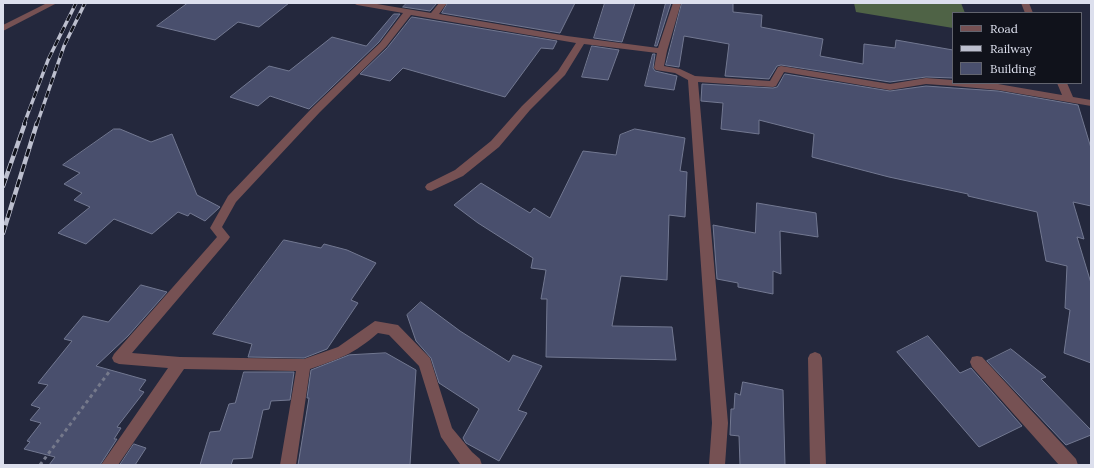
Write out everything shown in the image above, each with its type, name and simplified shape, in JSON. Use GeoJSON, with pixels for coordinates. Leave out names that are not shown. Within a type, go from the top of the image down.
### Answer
{"type":"FeatureCollection","features":[{"type":"Feature","properties":{"kind":"street"},"geometry":{"type":"LineString","coordinates":[[3,28],[53,3]]}},
{"type":"Feature","properties":{"kind":"street"},"geometry":{"type":"LineString","coordinates":[[357,3],[385,5],[433,16],[580,40],[662,51]]}},
{"type":"Feature","properties":{"kind":"street"},"geometry":{"type":"LineString","coordinates":[[433,16],[443,3]]}},
{"type":"Feature","properties":{"kind":"street"},"geometry":{"type":"LineString","coordinates":[[677,3],[662,51],[659,68],[677,72],[693,79],[774,84],[781,69],[890,87],[926,81],[952,83]]}},
{"type":"Feature","properties":{"kind":"street"},"geometry":{"type":"LineString","coordinates":[[120,358],[224,237],[216,228],[232,199],[316,110],[383,45],[409,11]]}},
{"type":"Feature","properties":{"kind":"street"},"geometry":{"type":"LineString","coordinates":[[431,187],[459,173],[495,144],[526,108],[562,73],[580,40]]}},
{"type":"Feature","properties":{"kind":"street"},"geometry":{"type":"LineString","coordinates":[[693,79],[720,423],[717,465]]}},
{"type":"Feature","properties":{"kind":"street"},"geometry":{"type":"LineString","coordinates":[[964,84],[998,87],[1089,102],[1091,115]]}},
{"type":"Feature","properties":{"kind":"street"},"geometry":{"type":"LineString","coordinates":[[1062,84],[1069,99]]}},
{"type":"Feature","properties":{"kind":"street"},"geometry":{"type":"LineString","coordinates":[[120,358],[180,363],[304,365],[342,352],[357,343],[375,328],[393,329],[425,363],[446,432],[466,458],[474,465]]}},
{"type":"Feature","properties":{"kind":"street"},"geometry":{"type":"LineString","coordinates":[[815,358],[818,465]]}},
{"type":"Feature","properties":{"kind":"street"},"geometry":{"type":"LineString","coordinates":[[977,362],[1070,465]]}},
{"type":"Feature","properties":{"kind":"street"},"geometry":{"type":"LineString","coordinates":[[109,465],[180,363]]}},
{"type":"Feature","properties":{"kind":"street"},"geometry":{"type":"LineString","coordinates":[[288,465],[304,365]]}},
{"type":"Feature","properties":{"kind":"path"},"geometry":{"type":"LineString","coordinates":[[40,465],[120,358]]}},
{"type":"Feature","properties":{"kind":"green space"},"geometry":{"type":"Polygon","coordinates":[[[854,3],[961,3],[965,12],[952,12],[952,28],[856,12],[854,3]]]}},
{"type":"Feature","properties":{"kind":"building"},"geometry":{"type":"Polygon","coordinates":[[[188,3],[289,3],[259,27],[238,22],[215,40],[157,26],[188,3]]]}},
{"type":"Feature","properties":{"kind":"building"},"geometry":{"type":"Polygon","coordinates":[[[407,3],[437,3],[430,11],[403,7],[407,3]]]}},
{"type":"Feature","properties":{"kind":"building"},"geometry":{"type":"Polygon","coordinates":[[[448,3],[575,3],[560,33],[442,13],[448,3]]]}},
{"type":"Feature","properties":{"kind":"building"},"geometry":{"type":"Polygon","coordinates":[[[605,3],[635,3],[622,42],[594,38],[605,3]]]}},
{"type":"Feature","properties":{"kind":"building"},"geometry":{"type":"Polygon","coordinates":[[[666,3],[671,3],[657,46],[655,46],[666,3]]]}},
{"type":"Feature","properties":{"kind":"building"},"geometry":{"type":"Polygon","coordinates":[[[682,3],[733,3],[733,12],[762,15],[761,27],[823,39],[820,56],[863,64],[864,44],[895,48],[896,40],[952,50],[952,78],[926,77],[890,82],[781,65],[777,66],[769,79],[725,76],[729,44],[684,36],[679,67],[666,65],[682,3]]]}},
{"type":"Feature","properties":{"kind":"building"},"geometry":{"type":"Polygon","coordinates":[[[394,14],[400,14],[379,42],[309,109],[270,96],[258,106],[230,97],[269,66],[289,71],[332,37],[366,46],[394,14]]]}},
{"type":"Feature","properties":{"kind":"building"},"geometry":{"type":"Polygon","coordinates":[[[412,17],[557,41],[553,49],[541,48],[505,97],[403,68],[390,81],[360,74],[387,48],[412,17]]]}},
{"type":"Feature","properties":{"kind":"building"},"geometry":{"type":"Polygon","coordinates":[[[592,46],[619,50],[608,80],[582,77],[592,46]]]}},
{"type":"Feature","properties":{"kind":"building"},"geometry":{"type":"Polygon","coordinates":[[[653,54],[655,54],[653,68],[655,71],[677,76],[674,90],[645,86],[653,54]]]}},
{"type":"Feature","properties":{"kind":"building"},"geometry":{"type":"Polygon","coordinates":[[[785,74],[890,91],[926,86],[998,91],[1078,105],[1091,148],[1091,206],[1073,202],[1084,239],[1077,237],[1091,283],[1091,363],[1064,353],[1070,310],[1065,308],[1067,266],[1046,261],[1037,212],[812,157],[814,134],[759,120],[759,134],[721,129],[723,103],[701,101],[702,84],[773,88],[777,87],[785,74]]]}},
{"type":"Feature","properties":{"kind":"building"},"geometry":{"type":"Polygon","coordinates":[[[114,129],[120,129],[151,142],[172,134],[197,195],[220,207],[205,221],[190,213],[188,216],[178,212],[152,234],[114,219],[86,244],[58,233],[90,207],[74,200],[82,193],[64,184],[80,173],[63,165],[114,129]]]}},
{"type":"Feature","properties":{"kind":"building"},"geometry":{"type":"Polygon","coordinates":[[[635,129],[685,138],[680,171],[687,172],[685,217],[669,215],[667,280],[621,276],[612,326],[672,327],[676,360],[546,357],[547,299],[541,299],[546,270],[531,268],[533,258],[478,223],[454,205],[481,183],[530,213],[534,208],[550,218],[583,151],[616,155],[620,135],[635,129]]]}},
{"type":"Feature","properties":{"kind":"building"},"geometry":{"type":"Polygon","coordinates":[[[757,203],[816,213],[818,237],[780,231],[781,274],[773,271],[773,294],[738,287],[738,283],[717,279],[713,225],[755,233],[757,203]]]}},
{"type":"Feature","properties":{"kind":"building"},"geometry":{"type":"Polygon","coordinates":[[[284,240],[321,248],[324,244],[347,250],[376,263],[351,300],[358,303],[327,349],[304,358],[248,357],[252,344],[213,334],[284,240]]]}},
{"type":"Feature","properties":{"kind":"building"},"geometry":{"type":"Polygon","coordinates":[[[141,285],[167,292],[128,336],[96,366],[146,380],[139,390],[144,392],[117,427],[121,428],[114,439],[117,439],[100,465],[49,465],[55,457],[24,449],[30,442],[27,441],[41,423],[30,420],[40,408],[31,405],[48,385],[38,383],[72,341],[64,339],[83,316],[108,322],[141,285]]]}},
{"type":"Feature","properties":{"kind":"building"},"geometry":{"type":"Polygon","coordinates":[[[421,302],[460,331],[509,362],[513,355],[542,366],[518,410],[527,413],[499,461],[466,443],[463,438],[479,409],[439,383],[431,358],[416,341],[407,315],[421,302]]]}},
{"type":"Feature","properties":{"kind":"building"},"geometry":{"type":"Polygon","coordinates":[[[928,336],[960,373],[971,368],[1022,426],[979,447],[897,352],[928,336]]]}},
{"type":"Feature","properties":{"kind":"building"},"geometry":{"type":"Polygon","coordinates":[[[1011,349],[1046,377],[1041,379],[1091,430],[1091,435],[1066,445],[987,361],[1011,349]]]}},
{"type":"Feature","properties":{"kind":"building"},"geometry":{"type":"Polygon","coordinates":[[[386,353],[416,370],[410,465],[298,465],[309,398],[307,398],[311,370],[349,355],[386,353]]]}},
{"type":"Feature","properties":{"kind":"building"},"geometry":{"type":"Polygon","coordinates":[[[244,372],[294,372],[290,400],[271,401],[269,409],[263,410],[252,458],[233,459],[231,465],[200,465],[210,432],[220,431],[229,404],[235,403],[244,372]]]}},
{"type":"Feature","properties":{"kind":"building"},"geometry":{"type":"Polygon","coordinates":[[[743,382],[783,390],[785,465],[740,465],[739,436],[730,435],[731,409],[734,409],[735,393],[740,395],[743,382]]]}},
{"type":"Feature","properties":{"kind":"building"},"geometry":{"type":"Polygon","coordinates":[[[134,444],[146,448],[135,465],[120,465],[134,444]]]}},
{"type":"Feature","properties":{"kind":"railway"},"geometry":{"type":"LineString","coordinates":[[24,124],[48,60],[76,3]]}},
{"type":"Feature","properties":{"kind":"railway"},"geometry":{"type":"LineString","coordinates":[[37,124],[64,46],[85,3]]}},
{"type":"Feature","properties":{"kind":"railway"},"geometry":{"type":"LineString","coordinates":[[3,186],[25,123]]}},
{"type":"Feature","properties":{"kind":"railway"},"geometry":{"type":"LineString","coordinates":[[3,233],[37,123]]}}]}
